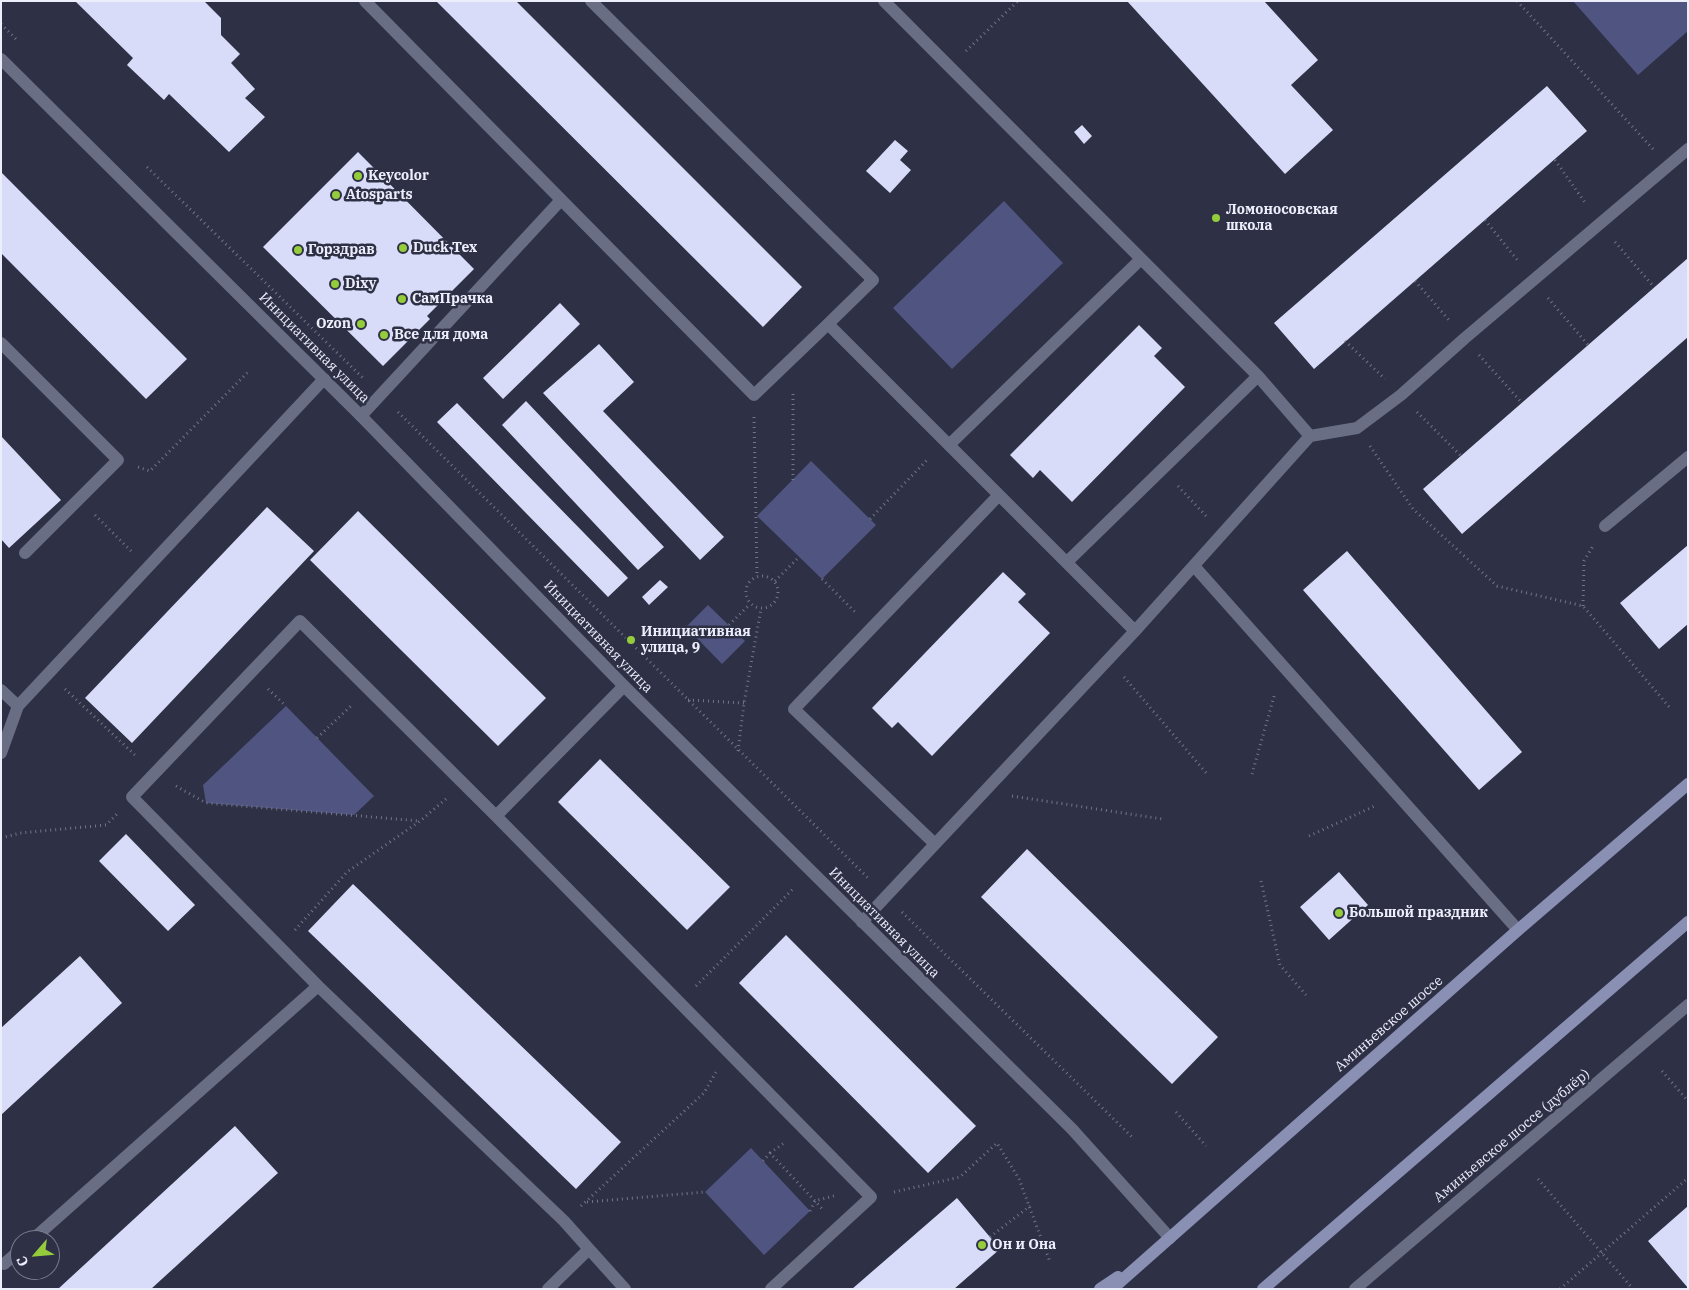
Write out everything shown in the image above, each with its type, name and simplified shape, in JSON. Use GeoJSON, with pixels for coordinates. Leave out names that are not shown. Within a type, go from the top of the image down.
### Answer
{"type":"FeatureCollection","features":[{"type":"Feature","properties":{"kind":"main road","name":"Аминьевское шоссе"},"geometry":{"type":"LineString","coordinates":[[1112,1289],[1518,930],[1688,784]]}},
{"type":"Feature","properties":{"kind":"main road"},"geometry":{"type":"LineString","coordinates":[[1263,1289],[1688,922]]}},
{"type":"Feature","properties":{"kind":"main road"},"geometry":{"type":"LineString","coordinates":[[1100,1289],[1143,1261]]}},
{"type":"Feature","properties":{"kind":"street"},"geometry":{"type":"LineString","coordinates":[[365,1],[754,396],[873,280],[591,1]]}},
{"type":"Feature","properties":{"kind":"street"},"geometry":{"type":"LineString","coordinates":[[884,1],[1258,376],[1310,436]]}},
{"type":"Feature","properties":{"kind":"street","name":"Инициативная улица"},"geometry":{"type":"LineString","coordinates":[[1,58],[361,416],[624,686],[1072,1130],[1170,1238]]}},
{"type":"Feature","properties":{"kind":"street"},"geometry":{"type":"LineString","coordinates":[[862,922],[1135,631],[1310,436],[1357,428],[1401,395],[1464,338],[1688,148]]}},
{"type":"Feature","properties":{"kind":"street"},"geometry":{"type":"LineString","coordinates":[[361,416],[561,200]]}},
{"type":"Feature","properties":{"kind":"street"},"geometry":{"type":"LineString","coordinates":[[948,443],[1141,259]]}},
{"type":"Feature","properties":{"kind":"street"},"geometry":{"type":"LineString","coordinates":[[828,324],[1135,631]]}},
{"type":"Feature","properties":{"kind":"street"},"geometry":{"type":"LineString","coordinates":[[1,343],[118,460],[25,553]]}},
{"type":"Feature","properties":{"kind":"street"},"geometry":{"type":"LineString","coordinates":[[1067,562],[1258,376]]}},
{"type":"Feature","properties":{"kind":"street"},"geometry":{"type":"LineString","coordinates":[[1,753],[18,706],[324,379]]}},
{"type":"Feature","properties":{"kind":"street"},"geometry":{"type":"LineString","coordinates":[[1605,526],[1688,457]]}},
{"type":"Feature","properties":{"kind":"street"},"geometry":{"type":"LineString","coordinates":[[935,844],[794,709],[999,495]]}},
{"type":"Feature","properties":{"kind":"street"},"geometry":{"type":"LineString","coordinates":[[1194,566],[1518,930]]}},
{"type":"Feature","properties":{"kind":"street"},"geometry":{"type":"LineString","coordinates":[[625,1289],[564,1221],[318,986],[132,797],[300,621],[496,816],[871,1197],[771,1289]]}},
{"type":"Feature","properties":{"kind":"street"},"geometry":{"type":"LineString","coordinates":[[496,816],[624,686]]}},
{"type":"Feature","properties":{"kind":"street"},"geometry":{"type":"LineString","coordinates":[[1,690],[18,706]]}},
{"type":"Feature","properties":{"kind":"street"},"geometry":{"type":"LineString","coordinates":[[43,1230],[318,986]]}},
{"type":"Feature","properties":{"kind":"street","name":"Аминьевское шоссе (дублёр)"},"geometry":{"type":"LineString","coordinates":[[1356,1289],[1688,1005]]}},
{"type":"Feature","properties":{"kind":"street"},"geometry":{"type":"LineString","coordinates":[[548,1289],[589,1249]]}},
{"type":"Feature","properties":{"kind":"street"},"geometry":{"type":"LineString","coordinates":[[4,1264],[10,1259]]}},
{"type":"Feature","properties":{"kind":"path"},"geometry":{"type":"LineString","coordinates":[[949,67],[1018,1]]}},
{"type":"Feature","properties":{"kind":"path"},"geometry":{"type":"LineString","coordinates":[[1517,1],[1668,165]]}},
{"type":"Feature","properties":{"kind":"path"},"geometry":{"type":"LineString","coordinates":[[1,24],[22,45]]}},
{"type":"Feature","properties":{"kind":"path"},"geometry":{"type":"LineString","coordinates":[[141,161],[381,396],[686,700],[1132,1137]]}},
{"type":"Feature","properties":{"kind":"path"},"geometry":{"type":"LineString","coordinates":[[1346,341],[1461,456]]}},
{"type":"Feature","properties":{"kind":"path"},"geometry":{"type":"LineString","coordinates":[[792,480],[793,357]]}},
{"type":"Feature","properties":{"kind":"path"},"geometry":{"type":"LineString","coordinates":[[138,467],[150,471],[250,370]]}},
{"type":"Feature","properties":{"kind":"path"},"geometry":{"type":"LineString","coordinates":[[754,396],[757,576]]}},
{"type":"Feature","properties":{"kind":"path"},"geometry":{"type":"LineString","coordinates":[[1357,428],[1413,509],[1497,586],[1583,606],[1671,709]]}},
{"type":"Feature","properties":{"kind":"path"},"geometry":{"type":"LineString","coordinates":[[870,519],[948,443]]}},
{"type":"Feature","properties":{"kind":"path"},"geometry":{"type":"LineString","coordinates":[[1162,469],[1223,534]]}},
{"type":"Feature","properties":{"kind":"path"},"geometry":{"type":"LineString","coordinates":[[79,499],[120,540]]}},
{"type":"Feature","properties":{"kind":"path"},"geometry":{"type":"LineString","coordinates":[[1583,606],[1584,561],[1605,526]]}},
{"type":"Feature","properties":{"kind":"path"},"geometry":{"type":"LineString","coordinates":[[775,581],[799,557]]}},
{"type":"Feature","properties":{"kind":"path"},"geometry":{"type":"LineString","coordinates":[[757,576],[763,576],[775,581],[779,593],[777,599],[768,608],[761,609],[750,604],[746,592],[747,585],[751,580],[757,576]]}},
{"type":"Feature","properties":{"kind":"path"},"geometry":{"type":"LineString","coordinates":[[822,579],[872,628]]}},
{"type":"Feature","properties":{"kind":"path"},"geometry":{"type":"LineString","coordinates":[[729,625],[750,604]]}},
{"type":"Feature","properties":{"kind":"path"},"geometry":{"type":"LineString","coordinates":[[738,751],[744,703],[761,609]]}},
{"type":"Feature","properties":{"kind":"path"},"geometry":{"type":"LineString","coordinates":[[1108,660],[1208,775]]}},
{"type":"Feature","properties":{"kind":"path"},"geometry":{"type":"LineString","coordinates":[[1252,774],[1282,666]]}},
{"type":"Feature","properties":{"kind":"path"},"geometry":{"type":"LineString","coordinates":[[49,673],[154,773],[206,802],[420,821]]}},
{"type":"Feature","properties":{"kind":"path"},"geometry":{"type":"LineString","coordinates":[[686,700],[744,703]]}},
{"type":"Feature","properties":{"kind":"path"},"geometry":{"type":"LineString","coordinates":[[317,738],[351,706]]}},
{"type":"Feature","properties":{"kind":"path"},"geometry":{"type":"LineString","coordinates":[[985,792],[1162,819]]}},
{"type":"Feature","properties":{"kind":"path"},"geometry":{"type":"LineString","coordinates":[[1309,836],[1398,795]]}},
{"type":"Feature","properties":{"kind":"path"},"geometry":{"type":"LineString","coordinates":[[1,838],[20,833],[106,825],[132,797]]}},
{"type":"Feature","properties":{"kind":"path"},"geometry":{"type":"LineString","coordinates":[[279,947],[347,872],[420,821],[443,802]]}},
{"type":"Feature","properties":{"kind":"path"},"geometry":{"type":"LineString","coordinates":[[680,1003],[811,871]]}},
{"type":"Feature","properties":{"kind":"path"},"geometry":{"type":"LineString","coordinates":[[1261,881],[1280,965],[1306,995]]}},
{"type":"Feature","properties":{"kind":"path"},"geometry":{"type":"LineString","coordinates":[[1662,1071],[1688,1101]]}},
{"type":"Feature","properties":{"kind":"path"},"geometry":{"type":"LineString","coordinates":[[564,1221],[704,1093]]}},
{"type":"Feature","properties":{"kind":"path"},"geometry":{"type":"LineString","coordinates":[[1176,1112],[1206,1146]]}},
{"type":"Feature","properties":{"kind":"path"},"geometry":{"type":"LineString","coordinates":[[871,1197],[960,1177],[997,1143],[1019,1179],[1050,1262]]}},
{"type":"Feature","properties":{"kind":"path"},"geometry":{"type":"LineString","coordinates":[[763,1161],[770,1153],[815,1202]]}},
{"type":"Feature","properties":{"kind":"path"},"geometry":{"type":"LineString","coordinates":[[1538,1178],[1633,1289]]}},
{"type":"Feature","properties":{"kind":"path"},"geometry":{"type":"LineString","coordinates":[[1560,1289],[1688,1178]]}},
{"type":"Feature","properties":{"kind":"path"},"geometry":{"type":"LineString","coordinates":[[810,1211],[815,1202],[862,1187]]}},
{"type":"Feature","properties":{"kind":"path"},"geometry":{"type":"LineString","coordinates":[[586,1202],[704,1192]]}},
{"type":"Feature","properties":{"kind":"path"},"geometry":{"type":"LineString","coordinates":[[990,1237],[1030,1206]]}},
{"type":"Feature","properties":{"kind":"shaded area"},"geometry":{"type":"Polygon","coordinates":[[[1573,1],[1688,1],[1688,31],[1638,75],[1573,1]]]}},
{"type":"Feature","properties":{"kind":"shaded area"},"geometry":{"type":"Polygon","coordinates":[[[1004,201],[1063,263],[952,369],[893,308],[1004,201]]]}},
{"type":"Feature","properties":{"kind":"shaded area"},"geometry":{"type":"Polygon","coordinates":[[[811,461],[876,525],[822,579],[757,516],[811,461]]]}},
{"type":"Feature","properties":{"kind":"shaded area"},"geometry":{"type":"Polygon","coordinates":[[[708,605],[745,641],[722,664],[686,627],[708,605]]]}},
{"type":"Feature","properties":{"kind":"shaded area"},"geometry":{"type":"Polygon","coordinates":[[[286,706],[374,796],[354,815],[206,803],[203,785],[286,706]]]}},
{"type":"Feature","properties":{"kind":"shaded area"},"geometry":{"type":"Polygon","coordinates":[[[751,1148],[810,1211],[764,1255],[705,1192],[751,1148]]]}},
{"type":"Feature","properties":{"kind":"building"},"geometry":{"type":"Polygon","coordinates":[[[75,1],[204,1],[221,18],[221,35],[240,54],[231,63],[255,89],[245,98],[265,117],[229,152],[169,94],[164,100],[127,65],[133,58],[75,1]]]}},
{"type":"Feature","properties":{"kind":"building"},"geometry":{"type":"Polygon","coordinates":[[[436,1],[516,1],[802,287],[763,327],[436,1]]]}},
{"type":"Feature","properties":{"kind":"building"},"geometry":{"type":"Polygon","coordinates":[[[1127,1],[1264,1],[1318,60],[1291,85],[1333,130],[1285,174],[1127,1]]]}},
{"type":"Feature","properties":{"kind":"building"},"geometry":{"type":"Polygon","coordinates":[[[1547,86],[1587,131],[1314,369],[1274,323],[1547,86]]]}},
{"type":"Feature","properties":{"kind":"building"},"geometry":{"type":"Polygon","coordinates":[[[1082,125],[1092,136],[1084,144],[1074,132],[1082,125]]]}},
{"type":"Feature","properties":{"kind":"building"},"geometry":{"type":"Polygon","coordinates":[[[895,140],[908,151],[900,160],[911,170],[890,193],[866,171],[895,140]]]}},
{"type":"Feature","properties":{"kind":"building"},"geometry":{"type":"Polygon","coordinates":[[[358,152],[474,269],[427,316],[430,319],[383,366],[263,247],[358,152]]]}},
{"type":"Feature","properties":{"kind":"building"},"geometry":{"type":"Polygon","coordinates":[[[1,172],[187,359],[146,399],[1,253],[1,172]]]}},
{"type":"Feature","properties":{"kind":"building"},"geometry":{"type":"Polygon","coordinates":[[[1688,258],[1688,337],[1462,534],[1423,489],[1688,258]]]}},
{"type":"Feature","properties":{"kind":"building"},"geometry":{"type":"Polygon","coordinates":[[[560,303],[580,324],[503,399],[483,378],[560,303]]]}},
{"type":"Feature","properties":{"kind":"building"},"geometry":{"type":"Polygon","coordinates":[[[1139,325],[1162,348],[1154,356],[1185,387],[1072,502],[1040,470],[1033,478],[1010,455],[1139,325]]]}},
{"type":"Feature","properties":{"kind":"building"},"geometry":{"type":"Polygon","coordinates":[[[599,344],[634,382],[603,411],[724,537],[700,560],[543,393],[599,344]]]}},
{"type":"Feature","properties":{"kind":"building"},"geometry":{"type":"Polygon","coordinates":[[[526,401],[664,547],[638,570],[502,425],[526,401]]]}},
{"type":"Feature","properties":{"kind":"building"},"geometry":{"type":"Polygon","coordinates":[[[457,403],[628,578],[608,597],[437,422],[457,403]]]}},
{"type":"Feature","properties":{"kind":"building"},"geometry":{"type":"Polygon","coordinates":[[[1,436],[61,500],[9,548],[1,539],[1,436]]]}},
{"type":"Feature","properties":{"kind":"building"},"geometry":{"type":"Polygon","coordinates":[[[267,507],[314,551],[132,743],[85,698],[267,507]]]}},
{"type":"Feature","properties":{"kind":"building"},"geometry":{"type":"Polygon","coordinates":[[[358,511],[546,698],[498,746],[310,560],[358,511]]]}},
{"type":"Feature","properties":{"kind":"building"},"geometry":{"type":"Polygon","coordinates":[[[1688,545],[1688,624],[1659,649],[1620,603],[1688,545]]]}},
{"type":"Feature","properties":{"kind":"building"},"geometry":{"type":"Polygon","coordinates":[[[1347,551],[1522,752],[1479,790],[1303,590],[1347,551]]]}},
{"type":"Feature","properties":{"kind":"building"},"geometry":{"type":"Polygon","coordinates":[[[1003,572],[1026,594],[1018,602],[1050,633],[932,756],[898,722],[892,728],[872,708],[1003,572]]]}},
{"type":"Feature","properties":{"kind":"building"},"geometry":{"type":"Polygon","coordinates":[[[660,580],[668,587],[649,605],[642,597],[660,580]]]}},
{"type":"Feature","properties":{"kind":"building"},"geometry":{"type":"Polygon","coordinates":[[[600,759],[730,887],[687,930],[558,802],[600,759]]]}},
{"type":"Feature","properties":{"kind":"building"},"geometry":{"type":"Polygon","coordinates":[[[126,834],[195,905],[168,931],[99,861],[126,834]]]}},
{"type":"Feature","properties":{"kind":"building"},"geometry":{"type":"Polygon","coordinates":[[[1027,849],[1218,1037],[1172,1084],[981,897],[1027,849]]]}},
{"type":"Feature","properties":{"kind":"building"},"geometry":{"type":"Polygon","coordinates":[[[1339,872],[1368,905],[1329,940],[1300,907],[1339,872]]]}},
{"type":"Feature","properties":{"kind":"building"},"geometry":{"type":"Polygon","coordinates":[[[353,884],[621,1142],[576,1189],[308,931],[353,884]]]}},
{"type":"Feature","properties":{"kind":"building"},"geometry":{"type":"Polygon","coordinates":[[[786,935],[976,1126],[928,1173],[739,983],[786,935]]]}},
{"type":"Feature","properties":{"kind":"building"},"geometry":{"type":"Polygon","coordinates":[[[80,956],[122,1003],[1,1115],[1,1028],[80,956]]]}},
{"type":"Feature","properties":{"kind":"building"},"geometry":{"type":"Polygon","coordinates":[[[235,1126],[278,1173],[151,1289],[58,1289],[235,1126]]]}},
{"type":"Feature","properties":{"kind":"building"},"geometry":{"type":"Polygon","coordinates":[[[957,1198],[1000,1249],[954,1289],[852,1289],[957,1198]]]}},
{"type":"Feature","properties":{"kind":"building"},"geometry":{"type":"Polygon","coordinates":[[[1688,1206],[1688,1288],[1648,1241],[1688,1206]]]}},
{"type":"Feature","properties":{"kind":"place","name":"Keycolor"},"geometry":{"type":"Point","coordinates":[358,176]}},
{"type":"Feature","properties":{"kind":"place","name":"Atosparts"},"geometry":{"type":"Point","coordinates":[336,195]}},
{"type":"Feature","properties":{"kind":"place","name":"Ломоносовская школа"},"geometry":{"type":"Point","coordinates":[1216,218]}},
{"type":"Feature","properties":{"kind":"place","name":"Duck Tex"},"geometry":{"type":"Point","coordinates":[403,248]}},
{"type":"Feature","properties":{"kind":"place","name":"Горздрав"},"geometry":{"type":"Point","coordinates":[298,250]}},
{"type":"Feature","properties":{"kind":"place","name":"Dixy"},"geometry":{"type":"Point","coordinates":[335,284]}},
{"type":"Feature","properties":{"kind":"place","name":"СамПрачка"},"geometry":{"type":"Point","coordinates":[402,299]}},
{"type":"Feature","properties":{"kind":"place","name":"Ozon"},"geometry":{"type":"Point","coordinates":[361,324]}},
{"type":"Feature","properties":{"kind":"place","name":"Все для дома"},"geometry":{"type":"Point","coordinates":[384,335]}},
{"type":"Feature","properties":{"kind":"place","name":"Инициативная улица, 9"},"geometry":{"type":"Point","coordinates":[631,640]}},
{"type":"Feature","properties":{"kind":"place","name":"Большой праздник"},"geometry":{"type":"Point","coordinates":[1339,913]}},
{"type":"Feature","properties":{"kind":"place","name":"Он и Она"},"geometry":{"type":"Point","coordinates":[982,1245]}}]}
